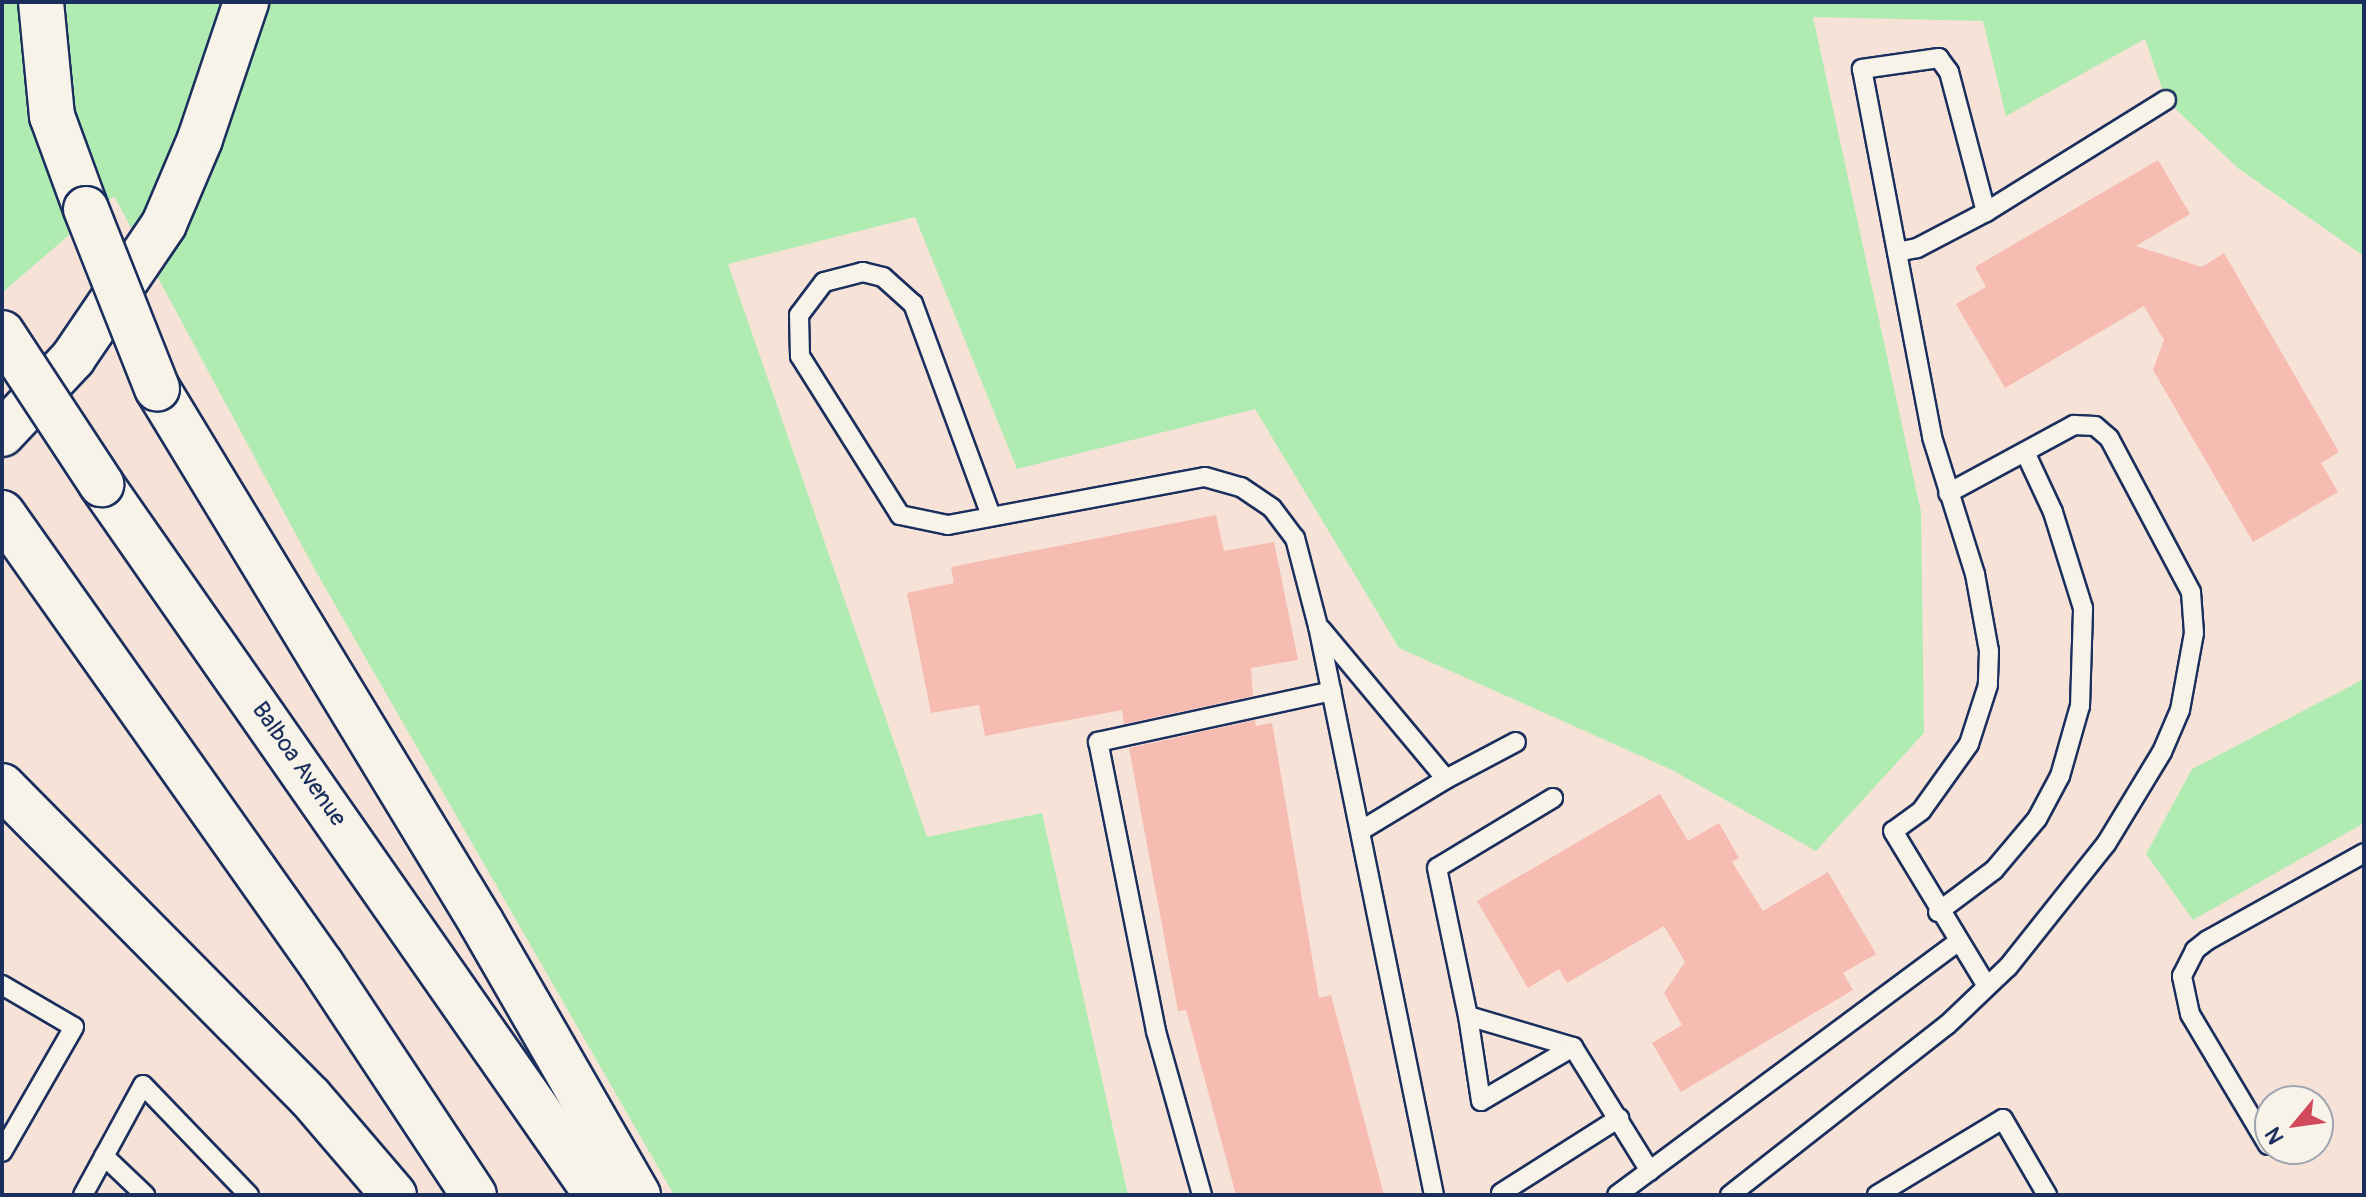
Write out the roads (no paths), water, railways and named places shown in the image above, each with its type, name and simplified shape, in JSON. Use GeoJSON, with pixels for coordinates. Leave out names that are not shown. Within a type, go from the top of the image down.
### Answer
{"type":"FeatureCollection","features":[{"type":"Feature","properties":{"kind":"main road"},"geometry":{"type":"LineString","coordinates":[[41,2],[52,116],[157,388],[481,922],[638,1195]]}},
{"type":"Feature","properties":{"kind":"main road"},"geometry":{"type":"LineString","coordinates":[[2,434],[73,358],[164,224],[246,2]]}},
{"type":"Feature","properties":{"kind":"main road","name":"Balboa Avenue"},"geometry":{"type":"LineString","coordinates":[[2,333],[101,484],[597,1195]]}},
{"type":"Feature","properties":{"kind":"main road"},"geometry":{"type":"LineString","coordinates":[[11,527],[312,951],[474,1195]]}},
{"type":"Feature","properties":{"kind":"main road"},"geometry":{"type":"LineString","coordinates":[[2,786],[310,1097],[394,1195]]}},
{"type":"Feature","properties":{"kind":"lane"},"geometry":{"type":"LineString","coordinates":[[1986,212],[1949,72],[1939,58],[1862,69],[1948,493],[1984,612],[1988,685],[1956,767],[1921,811],[1893,831],[1956,943],[1987,986]]}},
{"type":"Feature","properties":{"kind":"lane"},"geometry":{"type":"LineString","coordinates":[[1897,252],[1917,248],[1986,212],[2166,100]]}},
{"type":"Feature","properties":{"kind":"lane"},"geometry":{"type":"LineString","coordinates":[[990,513],[913,304],[900,288],[873,274],[842,274],[824,282],[799,315],[800,356],[900,515],[931,526],[990,513],[1205,477],[1241,487],[1272,508],[1295,538],[1318,626],[1434,1195]]}},
{"type":"Feature","properties":{"kind":"lane"},"geometry":{"type":"LineString","coordinates":[[1730,1195],[1987,986],[2077,884],[2162,752],[2180,710],[2194,633],[2182,566],[2109,438],[2095,426],[2074,425],[1948,493]]}},
{"type":"Feature","properties":{"kind":"lane"},"geometry":{"type":"LineString","coordinates":[[1938,912],[1994,870],[2037,819],[2060,776],[2080,706],[2083,608],[2053,512],[2025,452]]}},
{"type":"Feature","properties":{"kind":"lane"},"geometry":{"type":"LineString","coordinates":[[1318,626],[1446,779]]}},
{"type":"Feature","properties":{"kind":"lane"},"geometry":{"type":"LineString","coordinates":[[1202,1195],[1156,1031],[1098,742],[1331,691]]}},
{"type":"Feature","properties":{"kind":"lane"},"geometry":{"type":"LineString","coordinates":[[1360,831],[1446,779],[1516,742]]}},
{"type":"Feature","properties":{"kind":"lane"},"geometry":{"type":"LineString","coordinates":[[1553,798],[1437,868],[1468,1016],[1481,1101],[1573,1047]]}},
{"type":"Feature","properties":{"kind":"lane"},"geometry":{"type":"LineString","coordinates":[[2254,1121],[2190,1014],[2182,976],[2195,950],[2208,940],[2364,853]]}},
{"type":"Feature","properties":{"kind":"lane"},"geometry":{"type":"LineString","coordinates":[[1617,1195],[1956,943]]}},
{"type":"Feature","properties":{"kind":"lane"},"geometry":{"type":"LineString","coordinates":[[2,985],[74,1027],[2,1152]]}},
{"type":"Feature","properties":{"kind":"lane"},"geometry":{"type":"LineString","coordinates":[[1468,1016],[1573,1047],[1650,1171]]}},
{"type":"Feature","properties":{"kind":"lane"},"geometry":{"type":"LineString","coordinates":[[83,1195],[143,1085],[249,1195]]}},
{"type":"Feature","properties":{"kind":"lane"},"geometry":{"type":"LineString","coordinates":[[1501,1193],[1619,1118]]}},
{"type":"Feature","properties":{"kind":"lane"},"geometry":{"type":"LineString","coordinates":[[1877,1195],[2003,1119],[2047,1195]]}},
{"type":"Feature","properties":{"kind":"lane"},"geometry":{"type":"LineString","coordinates":[[104,1156],[145,1195]]}}]}
